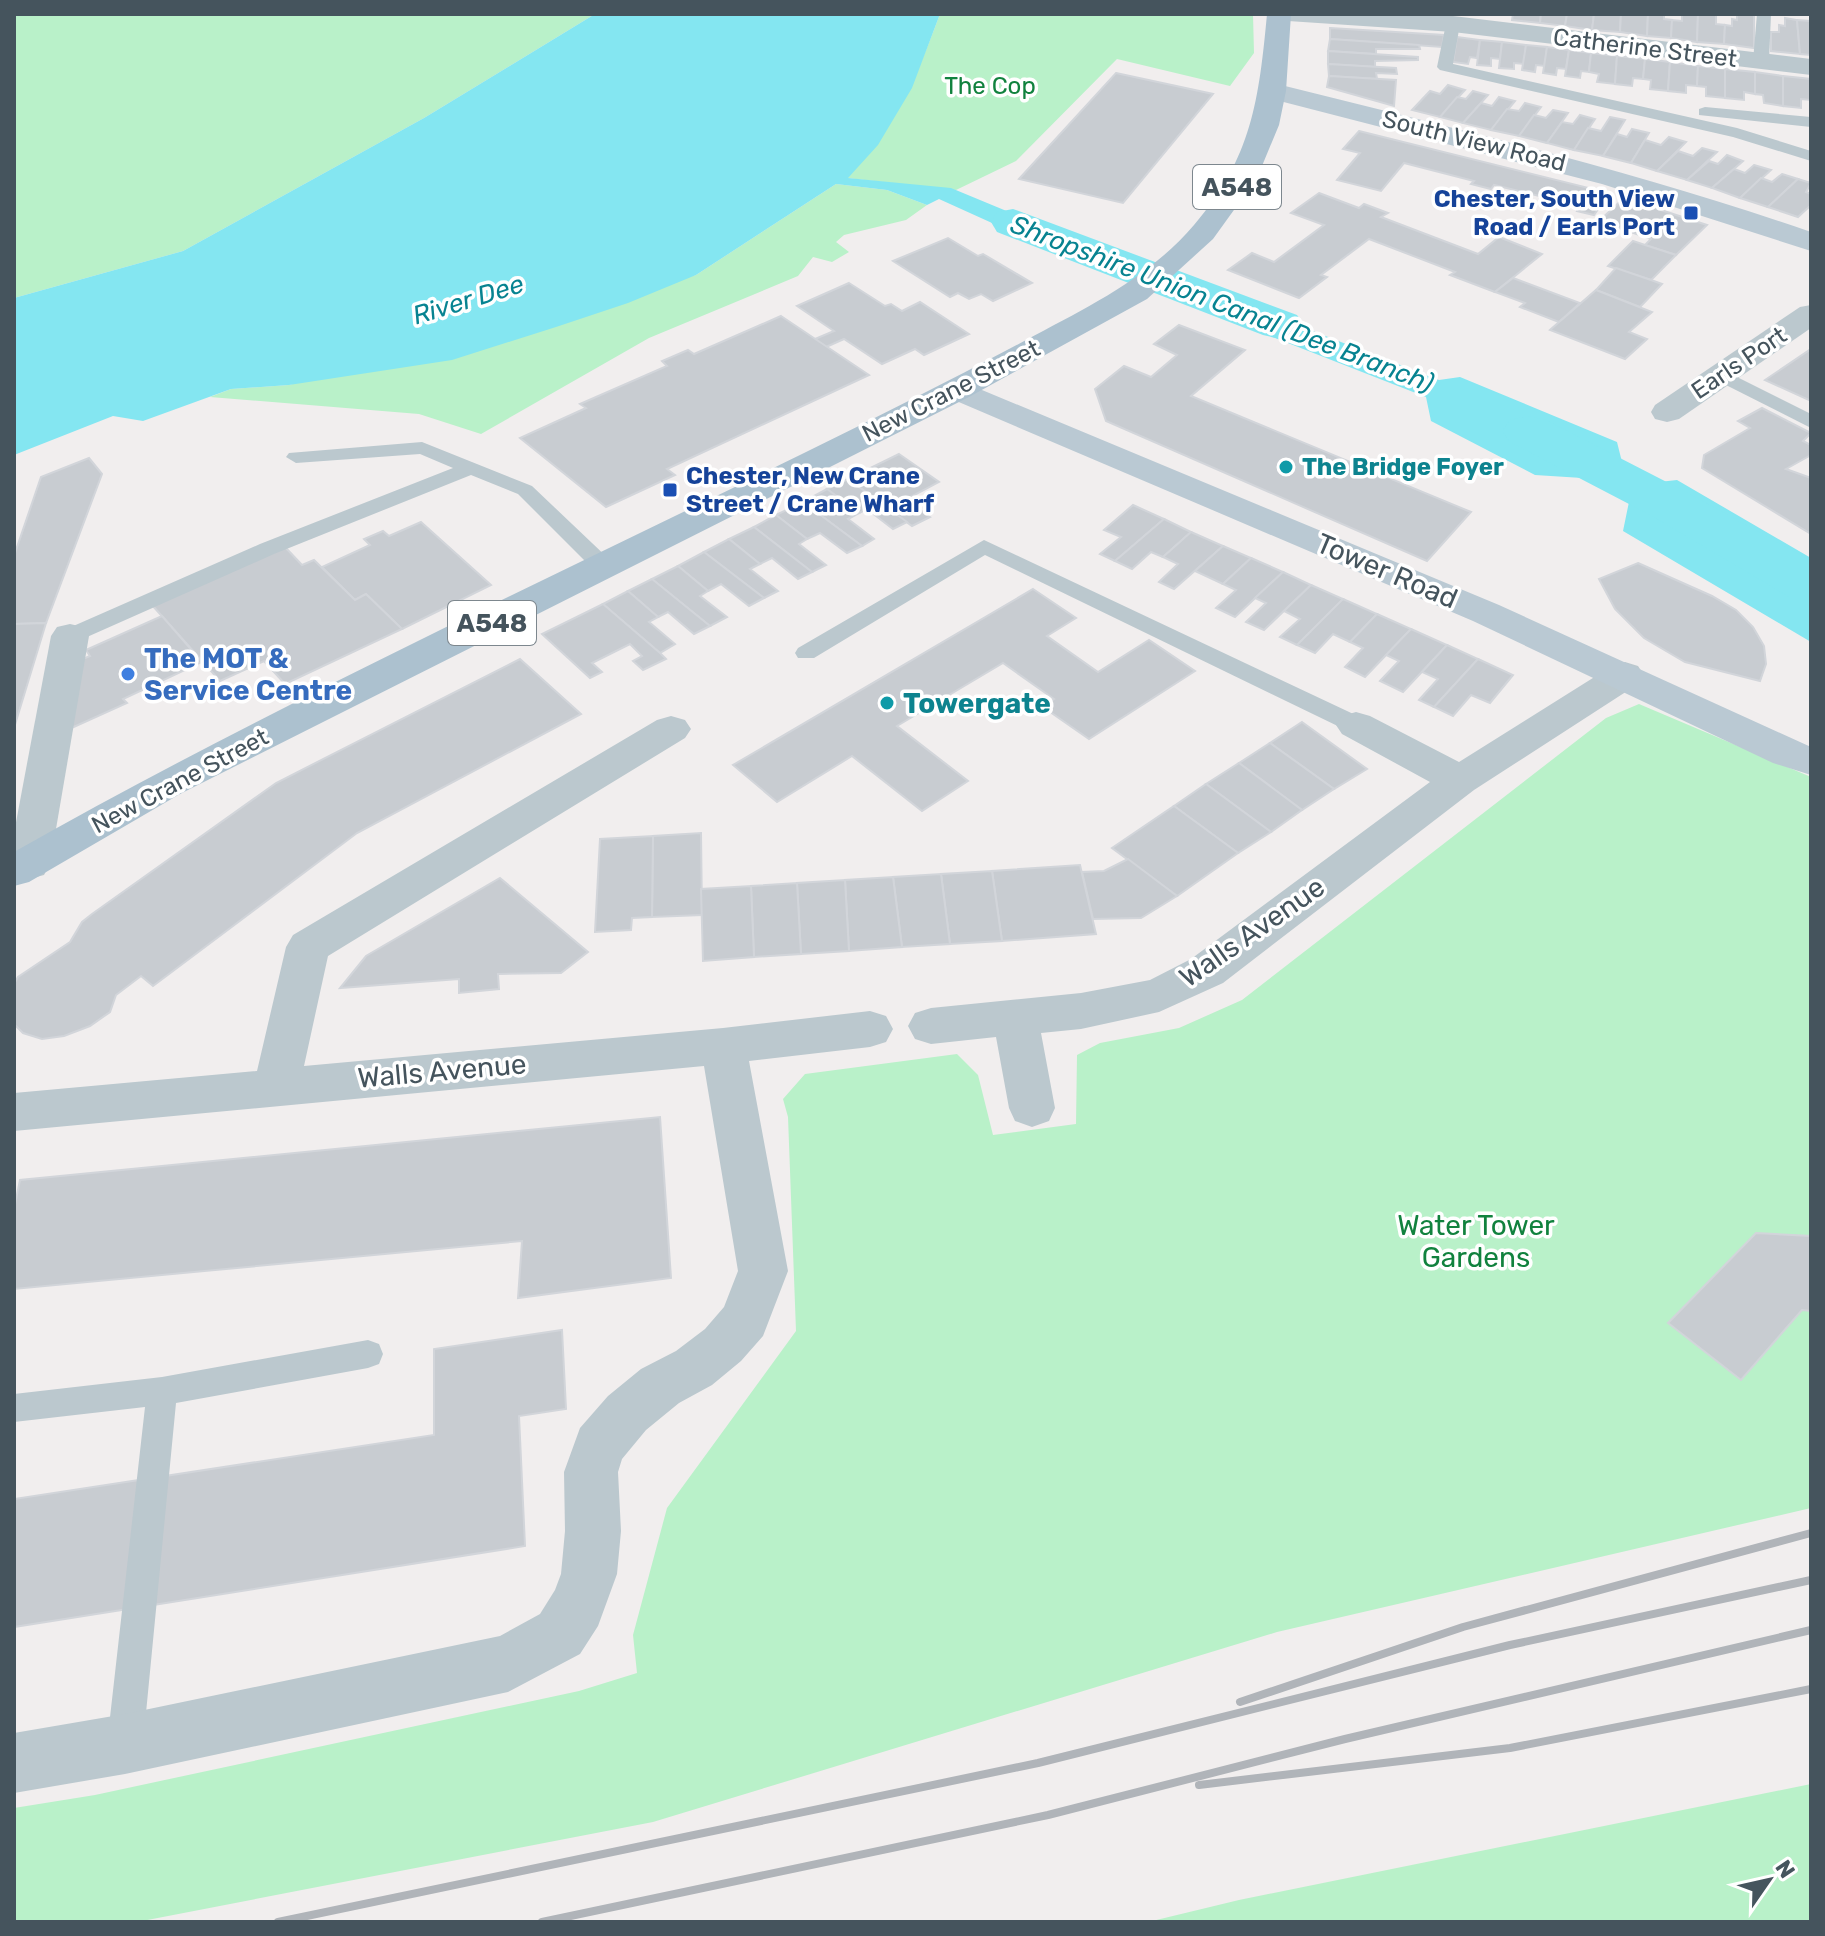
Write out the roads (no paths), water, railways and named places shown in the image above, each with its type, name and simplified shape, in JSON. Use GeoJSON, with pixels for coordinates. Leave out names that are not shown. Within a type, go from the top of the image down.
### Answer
{"type":"FeatureCollection","features":[{"type":"Feature","properties":{"kind":"main road","name":"A548"},"geometry":{"type":"LineString","coordinates":[[1273,91],[1279,14]]}},
{"type":"Feature","properties":{"kind":"main road","name":"New Crane Street"},"geometry":{"type":"LineString","coordinates":[[19,873],[166,784],[958,390],[1136,293],[1203,233],[1243,178],[1265,125],[1273,91]]}},
{"type":"Feature","properties":{"kind":"street","name":"Catherine Street"},"geometry":{"type":"LineString","coordinates":[[1288,14],[1453,24],[1811,67]]}},
{"type":"Feature","properties":{"kind":"street","name":"South View Road"},"geometry":{"type":"LineString","coordinates":[[1273,91],[1598,173],[1745,218],[1811,242]]}},
{"type":"Feature","properties":{"kind":"street","name":"Earls Port"},"geometry":{"type":"LineString","coordinates":[[1667,412],[1811,314]]}},
{"type":"Feature","properties":{"kind":"street","name":"Tower Road"},"geometry":{"type":"LineString","coordinates":[[958,390],[1486,613],[1625,675],[1787,753],[1811,761]]}},
{"type":"Feature","properties":{"kind":"street"},"geometry":{"type":"LineString","coordinates":[[19,873],[70,636]]}},
{"type":"Feature","properties":{"kind":"street","name":"Walls Avenue"},"geometry":{"type":"LineString","coordinates":[[931,1026],[1081,1011],[1159,995],[1207,971],[1460,780],[1625,675]]}},
{"type":"Feature","properties":{"kind":"street"},"geometry":{"type":"LineString","coordinates":[[1356,725],[1460,780]]}},
{"type":"Feature","properties":{"kind":"street"},"geometry":{"type":"LineString","coordinates":[[276,1086],[308,947],[671,729]]}},
{"type":"Feature","properties":{"kind":"street"},"geometry":{"type":"LineString","coordinates":[[1015,1017],[1032,1108]]}},
{"type":"Feature","properties":{"kind":"street","name":"Walls Avenue"},"geometry":{"type":"LineString","coordinates":[[14,1112],[723,1046],[870,1029]]}},
{"type":"Feature","properties":{"kind":"street"},"geometry":{"type":"LineString","coordinates":[[14,1763],[125,1744],[508,1663],[560,1634],[578,1606],[589,1574],[593,1531],[591,1472],[599,1446],[627,1413],[660,1386],[694,1368],[723,1345],[745,1320],[763,1271],[723,1046]]}},
{"type":"Feature","properties":{"kind":"lane"},"geometry":{"type":"LineString","coordinates":[[1761,61],[1764,14]]}},
{"type":"Feature","properties":{"kind":"lane"},"geometry":{"type":"LineString","coordinates":[[1453,24],[1445,67],[1737,133],[1811,156]]}},
{"type":"Feature","properties":{"kind":"lane"},"geometry":{"type":"LineString","coordinates":[[1670,118],[1672,109],[1811,122]]}},
{"type":"Feature","properties":{"kind":"lane"},"geometry":{"type":"LineString","coordinates":[[1721,375],[1811,422]]}},
{"type":"Feature","properties":{"kind":"lane"},"geometry":{"type":"LineString","coordinates":[[296,457],[422,448],[525,490],[604,567]]}},
{"type":"Feature","properties":{"kind":"lane"},"geometry":{"type":"LineString","coordinates":[[70,636],[267,549],[471,468]]}},
{"type":"Feature","properties":{"kind":"lane"},"geometry":{"type":"LineString","coordinates":[[806,653],[984,546],[1356,725]]}},
{"type":"Feature","properties":{"kind":"lane"},"geometry":{"type":"LineString","coordinates":[[14,1408],[162,1391],[368,1354]]}},
{"type":"Feature","properties":{"kind":"lane"},"geometry":{"type":"LineString","coordinates":[[125,1744],[162,1391]]}},
{"type":"Feature","properties":{"kind":"water","name":"River Dee"},"geometry":{"type":"Polygon","coordinates":[[[595,14],[940,14],[912,88],[878,145],[848,178],[951,188],[1108,253],[1089,267],[939,199],[927,205],[887,190],[836,184],[696,275],[628,303],[556,327],[452,360],[289,385],[231,389],[143,421],[113,416],[14,455],[14,298],[183,251],[424,118],[595,14]]]}},
{"type":"Feature","properties":{"kind":"water"},"geometry":{"type":"Polygon","coordinates":[[[1199,287],[1439,380],[1460,377],[1617,442],[1623,466],[1598,479],[1535,475],[1431,421],[1426,397],[1183,302],[1199,287]]]}},
{"type":"Feature","properties":{"kind":"water"},"geometry":{"type":"Polygon","coordinates":[[[1647,477],[1659,482],[1677,480],[1811,558],[1811,642],[1623,531],[1630,497],[1622,491],[1647,477]]]}},
{"type":"Feature","properties":{"kind":"waterway","name":"Shropshire Union Canal (Dee Branch)"},"geometry":{"type":"LineString","coordinates":[[1013,222],[1280,325]]}},
{"type":"Feature","properties":{"kind":"waterway","name":"Shropshire Union Canal (Dee Branch)"},"geometry":{"type":"LineString","coordinates":[[1528,431],[1671,505],[1811,585]]}},
{"type":"Feature","properties":{"kind":"railway"},"geometry":{"type":"LineString","coordinates":[[1240,1702],[1463,1627],[1811,1533]]}},
{"type":"Feature","properties":{"kind":"railway"},"geometry":{"type":"LineString","coordinates":[[278,1922],[1038,1763],[1510,1645],[1811,1580]]}},
{"type":"Feature","properties":{"kind":"railway"},"geometry":{"type":"LineString","coordinates":[[542,1922],[1048,1815],[1345,1739],[1811,1630]]}},
{"type":"Feature","properties":{"kind":"railway"},"geometry":{"type":"LineString","coordinates":[[1199,1785],[1510,1748],[1811,1689]]}},
{"type":"Feature","properties":{"kind":"place","name":"Chester, South View Road / Earls Port"},"geometry":{"type":"Point","coordinates":[1691,213]}},
{"type":"Feature","properties":{"kind":"place","name":"The Bridge Foyer"},"geometry":{"type":"Point","coordinates":[1286,467]}},
{"type":"Feature","properties":{"kind":"place","name":"Chester, New Crane Street / Crane Wharf"},"geometry":{"type":"Point","coordinates":[670,490]}},
{"type":"Feature","properties":{"kind":"place","name":"The MOT & Service Centre"},"geometry":{"type":"Point","coordinates":[128,674]}},
{"type":"Feature","properties":{"kind":"place","name":"Towergate"},"geometry":{"type":"Point","coordinates":[887,703]}},
{"type":"Feature","properties":{"kind":"park label","name":"The Cop"},"geometry":{"type":"Point","coordinates":[990,86]}},
{"type":"Feature","properties":{"kind":"park label","name":"Water Tower Gardens"},"geometry":{"type":"Point","coordinates":[1476,1241]}}]}
